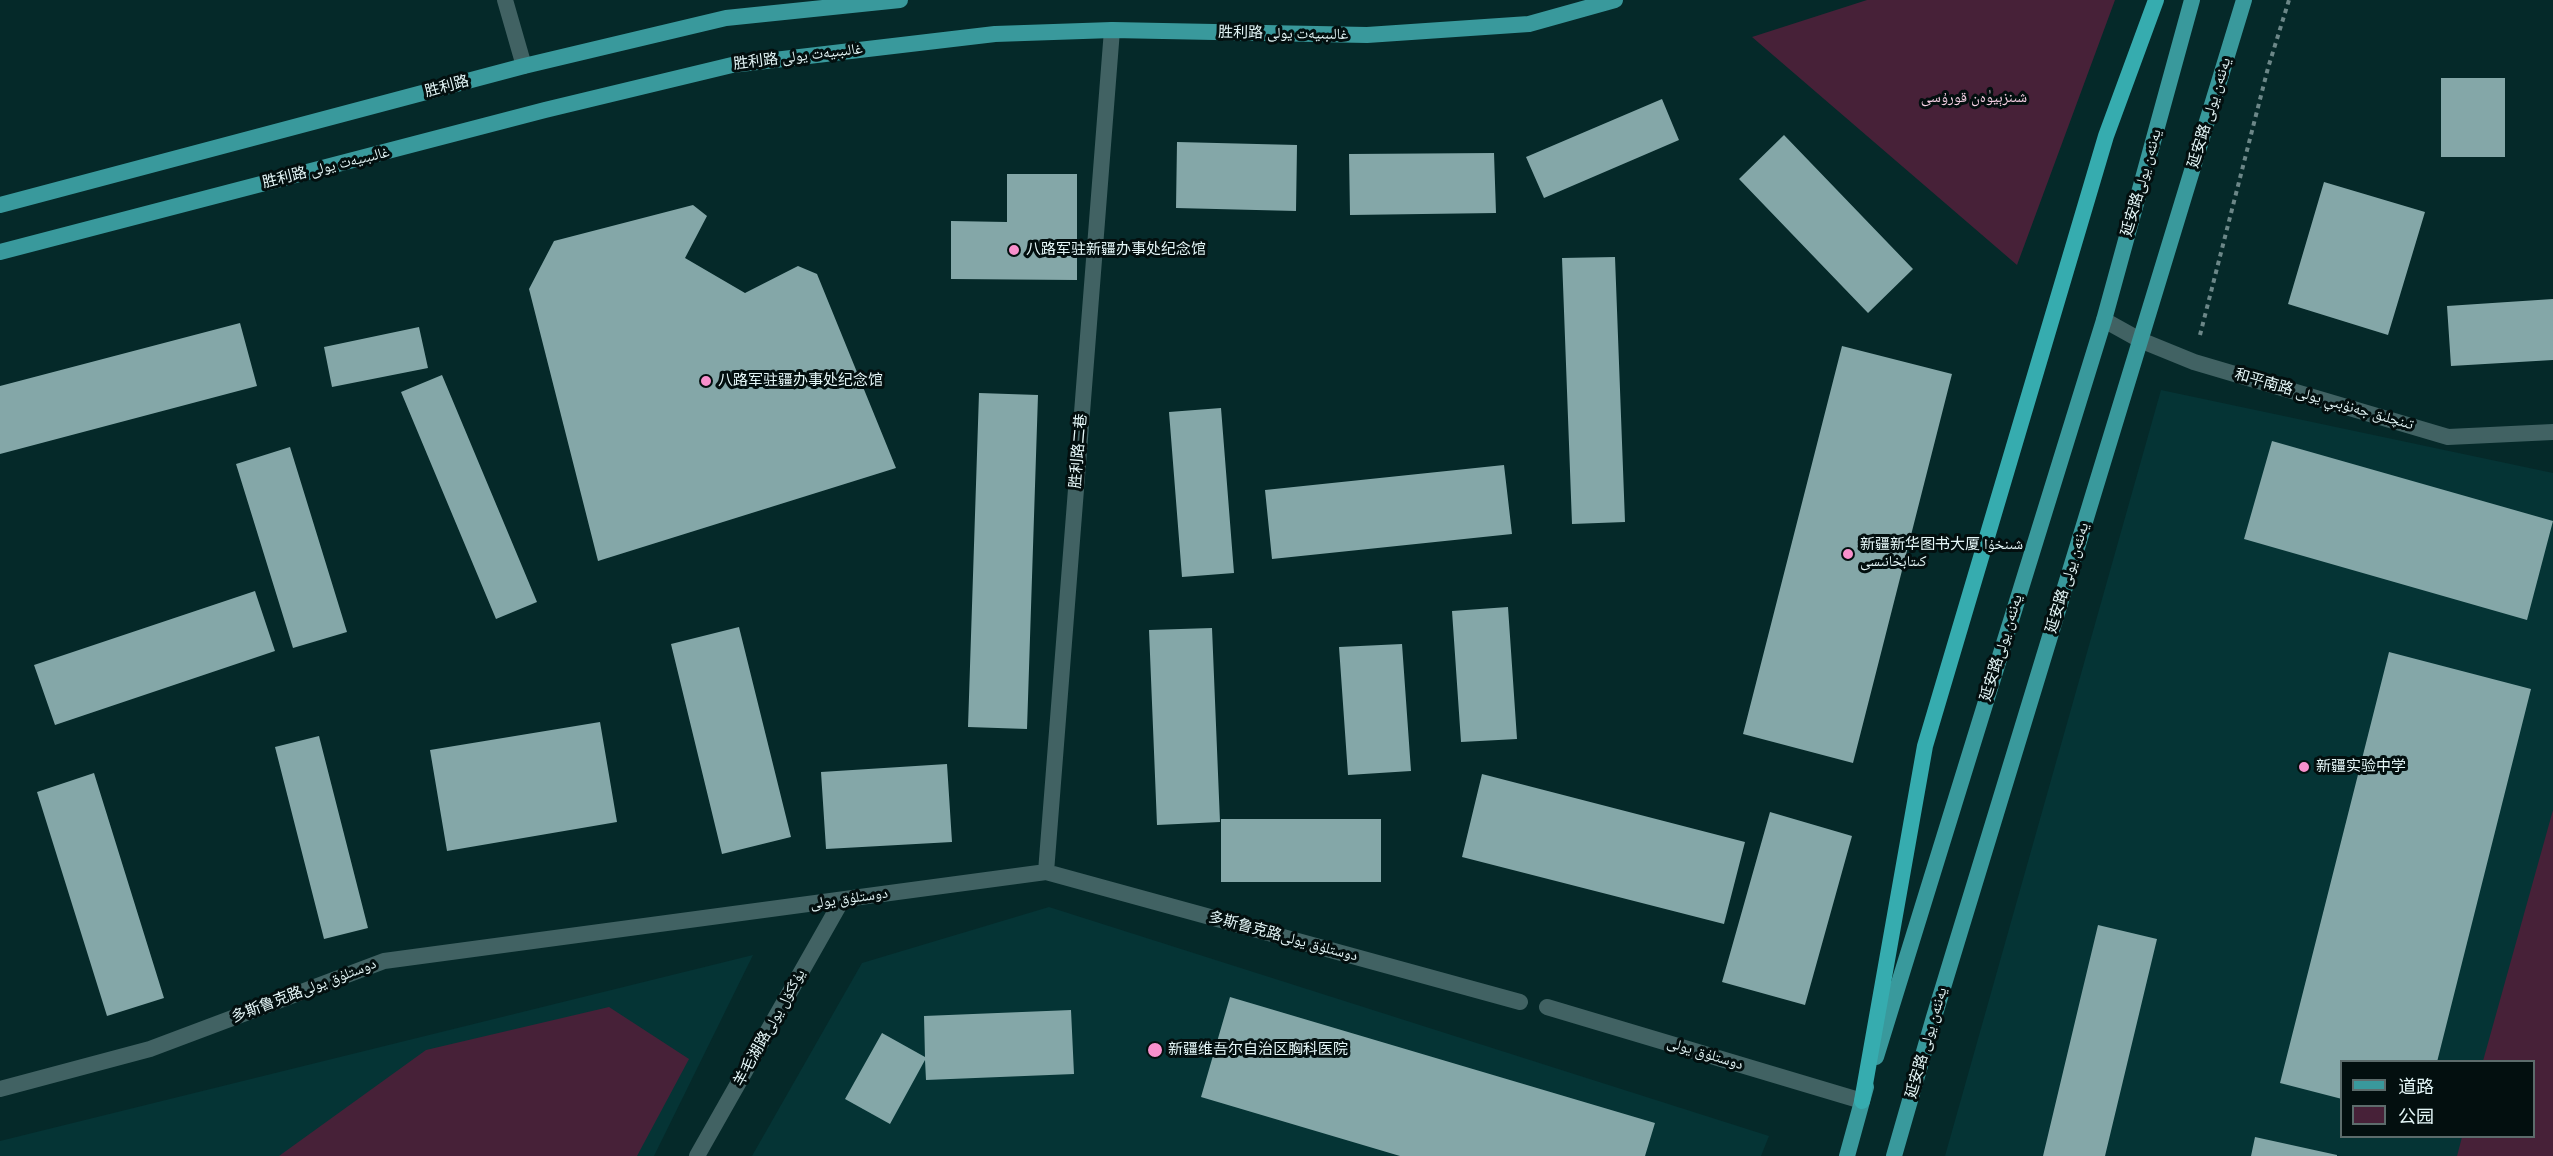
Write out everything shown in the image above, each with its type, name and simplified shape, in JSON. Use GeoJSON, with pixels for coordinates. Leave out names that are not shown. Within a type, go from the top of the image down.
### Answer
{"type":"FeatureCollection","features":[{"type":"Feature","properties":{"kind":"highway"},"geometry":{"type":"LineString","coordinates":[[1862,1101],[1925,746],[2106,136],[2156,0]]}},
{"type":"Feature","properties":{"kind":"main road","name":"胜利路"},"geometry":{"type":"LineString","coordinates":[[0,205],[524,66],[726,18],[900,0]]}},
{"type":"Feature","properties":{"kind":"main road","name":"胜利路 غالىبىيەت يولى"},"geometry":{"type":"LineString","coordinates":[[0,252],[545,110],[732,65],[995,33],[1112,30],[1367,35],[1529,24],[1615,0]]}},
{"type":"Feature","properties":{"kind":"main road","name":"延安路يەنئەن يولى"},"geometry":{"type":"LineString","coordinates":[[1846,1156],[2104,320],[2192,0]]}},
{"type":"Feature","properties":{"kind":"main road","name":"延安路 يەنئەن يولى"},"geometry":{"type":"LineString","coordinates":[[1894,1156],[1934,1017],[2244,0]]}},
{"type":"Feature","properties":{"kind":"street"},"geometry":{"type":"LineString","coordinates":[[505,0],[524,66]]}},
{"type":"Feature","properties":{"kind":"street","name":"胜利路二巷"},"geometry":{"type":"LineString","coordinates":[[1046,872],[1112,30]]}},
{"type":"Feature","properties":{"kind":"street","name":"和平南路 تىنچلىق جەنۇبىي يولى"},"geometry":{"type":"LineString","coordinates":[[2104,320],[2140,340],[2194,362],[2448,436],[2553,432]]}},
{"type":"Feature","properties":{"kind":"street","name":"دوستلۇق يولى"},"geometry":{"type":"LineString","coordinates":[[653,926],[1046,872]]}},
{"type":"Feature","properties":{"kind":"street","name":"多斯鲁克路دوستلۇق يولى"},"geometry":{"type":"LineString","coordinates":[[1046,872],[1520,1002]]}},
{"type":"Feature","properties":{"kind":"street","name":"羊毛湖路يۇڭكۆل يولى"},"geometry":{"type":"LineString","coordinates":[[697,1156],[842,900]]}},
{"type":"Feature","properties":{"kind":"street","name":"多斯鲁克路دوستلۇق يولى"},"geometry":{"type":"LineString","coordinates":[[0,1089],[150,1049],[384,961],[653,926]]}},
{"type":"Feature","properties":{"kind":"street","name":"دوستلۇق يولى"},"geometry":{"type":"LineString","coordinates":[[1547,1007],[1862,1101]]}},
{"type":"Feature","properties":{"kind":"path"},"geometry":{"type":"LineString","coordinates":[[2194,362],[2268,68],[2289,0]]}},
{"type":"Feature","properties":{"kind":"shaded area","name":"新疆实验中学"},"geometry":{"type":"Polygon","coordinates":[[[2161,390],[2553,473],[2553,1156],[1945,1156],[2161,390]]]}},
{"type":"Feature","properties":{"kind":"shaded area","name":"新疆维吾尔自治区胸科医院"},"geometry":{"type":"Polygon","coordinates":[[[1049,907],[1769,1136],[1761,1156],[752,1156],[862,963],[1049,907]]]}},
{"type":"Feature","properties":{"kind":"shaded area"},"geometry":{"type":"Polygon","coordinates":[[[753,955],[654,1156],[0,1156],[0,1141],[753,955]]]}},
{"type":"Feature","properties":{"kind":"green space","name":"شىنزېيۈەن قورۇسى"},"geometry":{"type":"Polygon","coordinates":[[[1867,0],[2115,0],[2017,265],[1752,37],[1867,0]]]}},
{"type":"Feature","properties":{"kind":"green space"},"geometry":{"type":"Polygon","coordinates":[[[2553,810],[2553,1156],[2457,1156],[2462,1138],[2535,1138],[2535,1060],[2483,1060],[2553,810]]]}},
{"type":"Feature","properties":{"kind":"green space"},"geometry":{"type":"Polygon","coordinates":[[[609,1007],[689,1059],[637,1156],[279,1156],[426,1050],[609,1007]]]}},
{"type":"Feature","properties":{"kind":"building"},"geometry":{"type":"Polygon","coordinates":[[[2441,78],[2505,78],[2505,157],[2441,157],[2441,78]]]}},
{"type":"Feature","properties":{"kind":"building"},"geometry":{"type":"Polygon","coordinates":[[[1662,99],[1679,140],[1544,198],[1526,157],[1662,99]]]}},
{"type":"Feature","properties":{"kind":"building"},"geometry":{"type":"Polygon","coordinates":[[[1784,135],[1913,269],[1868,313],[1739,179],[1784,135]]]}},
{"type":"Feature","properties":{"kind":"building"},"geometry":{"type":"Polygon","coordinates":[[[1177,142],[1297,145],[1296,211],[1176,208],[1177,142]]]}},
{"type":"Feature","properties":{"kind":"building"},"geometry":{"type":"Polygon","coordinates":[[[1494,153],[1496,213],[1350,215],[1349,154],[1494,153]]]}},
{"type":"Feature","properties":{"kind":"building","name":"八路军驻新疆办事处纪念馆"},"geometry":{"type":"Polygon","coordinates":[[[1007,174],[1077,174],[1077,280],[951,279],[951,221],[1007,222],[1007,174]]]}},
{"type":"Feature","properties":{"kind":"building"},"geometry":{"type":"Polygon","coordinates":[[[2324,182],[2425,212],[2388,335],[2288,304],[2324,182]]]}},
{"type":"Feature","properties":{"kind":"building","name":"八路军驻疆办事处纪念馆"},"geometry":{"type":"Polygon","coordinates":[[[693,205],[707,216],[685,258],[745,293],[798,266],[817,274],[896,468],[598,561],[529,289],[554,241],[693,205]]]}},
{"type":"Feature","properties":{"kind":"building"},"geometry":{"type":"Polygon","coordinates":[[[1615,257],[1625,522],[1572,524],[1562,258],[1615,257]]]}},
{"type":"Feature","properties":{"kind":"building"},"geometry":{"type":"Polygon","coordinates":[[[2553,299],[2553,360],[2451,366],[2447,306],[2553,299]]]}},
{"type":"Feature","properties":{"kind":"building"},"geometry":{"type":"Polygon","coordinates":[[[240,323],[257,386],[0,454],[0,386],[240,323]]]}},
{"type":"Feature","properties":{"kind":"building"},"geometry":{"type":"Polygon","coordinates":[[[419,327],[428,368],[332,387],[324,347],[419,327]]]}},
{"type":"Feature","properties":{"kind":"building","name":"新疆新华图书大厦 شىنخۇا كىتابخانىسى"},"geometry":{"type":"Polygon","coordinates":[[[1842,346],[1952,374],[1853,763],[1743,734],[1842,346]]]}},
{"type":"Feature","properties":{"kind":"building"},"geometry":{"type":"Polygon","coordinates":[[[442,375],[537,602],[496,619],[401,392],[442,375]]]}},
{"type":"Feature","properties":{"kind":"building"},"geometry":{"type":"Polygon","coordinates":[[[979,393],[1038,395],[1027,729],[968,727],[979,393]]]}},
{"type":"Feature","properties":{"kind":"building"},"geometry":{"type":"Polygon","coordinates":[[[1221,408],[1234,573],[1182,577],[1169,412],[1221,408]]]}},
{"type":"Feature","properties":{"kind":"building"},"geometry":{"type":"Polygon","coordinates":[[[2272,441],[2553,521],[2527,620],[2244,539],[2272,441]]]}},
{"type":"Feature","properties":{"kind":"building"},"geometry":{"type":"Polygon","coordinates":[[[290,447],[347,632],[293,648],[236,464],[290,447]]]}},
{"type":"Feature","properties":{"kind":"building"},"geometry":{"type":"Polygon","coordinates":[[[1504,465],[1512,534],[1272,559],[1265,490],[1504,465]]]}},
{"type":"Feature","properties":{"kind":"building"},"geometry":{"type":"Polygon","coordinates":[[[255,591],[275,651],[55,725],[34,665],[255,591]]]}},
{"type":"Feature","properties":{"kind":"building"},"geometry":{"type":"Polygon","coordinates":[[[1508,607],[1517,739],[1461,742],[1452,611],[1508,607]]]}},
{"type":"Feature","properties":{"kind":"building"},"geometry":{"type":"Polygon","coordinates":[[[739,627],[791,837],[722,854],[671,644],[739,627]]]}},
{"type":"Feature","properties":{"kind":"building"},"geometry":{"type":"Polygon","coordinates":[[[1212,628],[1220,822],[1157,825],[1149,630],[1212,628]]]}},
{"type":"Feature","properties":{"kind":"building"},"geometry":{"type":"Polygon","coordinates":[[[1402,644],[1411,771],[1348,775],[1339,647],[1402,644]]]}},
{"type":"Feature","properties":{"kind":"building"},"geometry":{"type":"Polygon","coordinates":[[[2389,652],[2531,689],[2438,1060],[2340,1060],[2340,1098],[2280,1083],[2389,652]]]}},
{"type":"Feature","properties":{"kind":"building"},"geometry":{"type":"Polygon","coordinates":[[[600,722],[617,822],[447,851],[430,750],[600,722]]]}},
{"type":"Feature","properties":{"kind":"building"},"geometry":{"type":"Polygon","coordinates":[[[319,736],[368,928],[324,939],[275,747],[319,736]]]}},
{"type":"Feature","properties":{"kind":"building"},"geometry":{"type":"Polygon","coordinates":[[[947,764],[952,842],[826,849],[821,772],[947,764]]]}},
{"type":"Feature","properties":{"kind":"building"},"geometry":{"type":"Polygon","coordinates":[[[94,773],[164,998],[107,1016],[37,792],[94,773]]]}},
{"type":"Feature","properties":{"kind":"building"},"geometry":{"type":"Polygon","coordinates":[[[1482,774],[1745,842],[1724,924],[1462,857],[1482,774]]]}},
{"type":"Feature","properties":{"kind":"building"},"geometry":{"type":"Polygon","coordinates":[[[1770,812],[1852,836],[1805,1005],[1722,982],[1770,812]]]}},
{"type":"Feature","properties":{"kind":"building"},"geometry":{"type":"Polygon","coordinates":[[[1221,819],[1381,819],[1381,882],[1221,882],[1221,819]]]}},
{"type":"Feature","properties":{"kind":"building"},"geometry":{"type":"Polygon","coordinates":[[[2098,925],[2157,939],[2105,1156],[2043,1156],[2098,925]]]}},
{"type":"Feature","properties":{"kind":"building"},"geometry":{"type":"Polygon","coordinates":[[[1230,997],[1655,1123],[1645,1156],[1400,1156],[1201,1097],[1230,997]]]}},
{"type":"Feature","properties":{"kind":"building"},"geometry":{"type":"Polygon","coordinates":[[[1071,1010],[1074,1074],[926,1080],[925,1060],[890,1124],[845,1099],[882,1033],[925,1057],[924,1016],[1071,1010]]]}},
{"type":"Feature","properties":{"kind":"building"},"geometry":{"type":"Polygon","coordinates":[[[2255,1137],[2337,1155],[2337,1156],[2251,1156],[2255,1137]]]}},
{"type":"Feature","properties":{"kind":"place","name":"八路军驻新疆办事处纪念馆"},"geometry":{"type":"Point","coordinates":[1014,250]}},
{"type":"Feature","properties":{"kind":"place","name":"八路军驻疆办事处纪念馆"},"geometry":{"type":"Point","coordinates":[706,381]}},
{"type":"Feature","properties":{"kind":"place","name":"新疆新华图书大厦 شىنخۇا كىتابخانىسى"},"geometry":{"type":"Point","coordinates":[1848,554]}},
{"type":"Feature","properties":{"kind":"place","name":"新疆实验中学"},"geometry":{"type":"Point","coordinates":[2304,767]}},
{"type":"Feature","properties":{"kind":"place","name":"新疆维吾尔自治区胸科医院"},"geometry":{"type":"Point","coordinates":[1155,1050]}}]}
